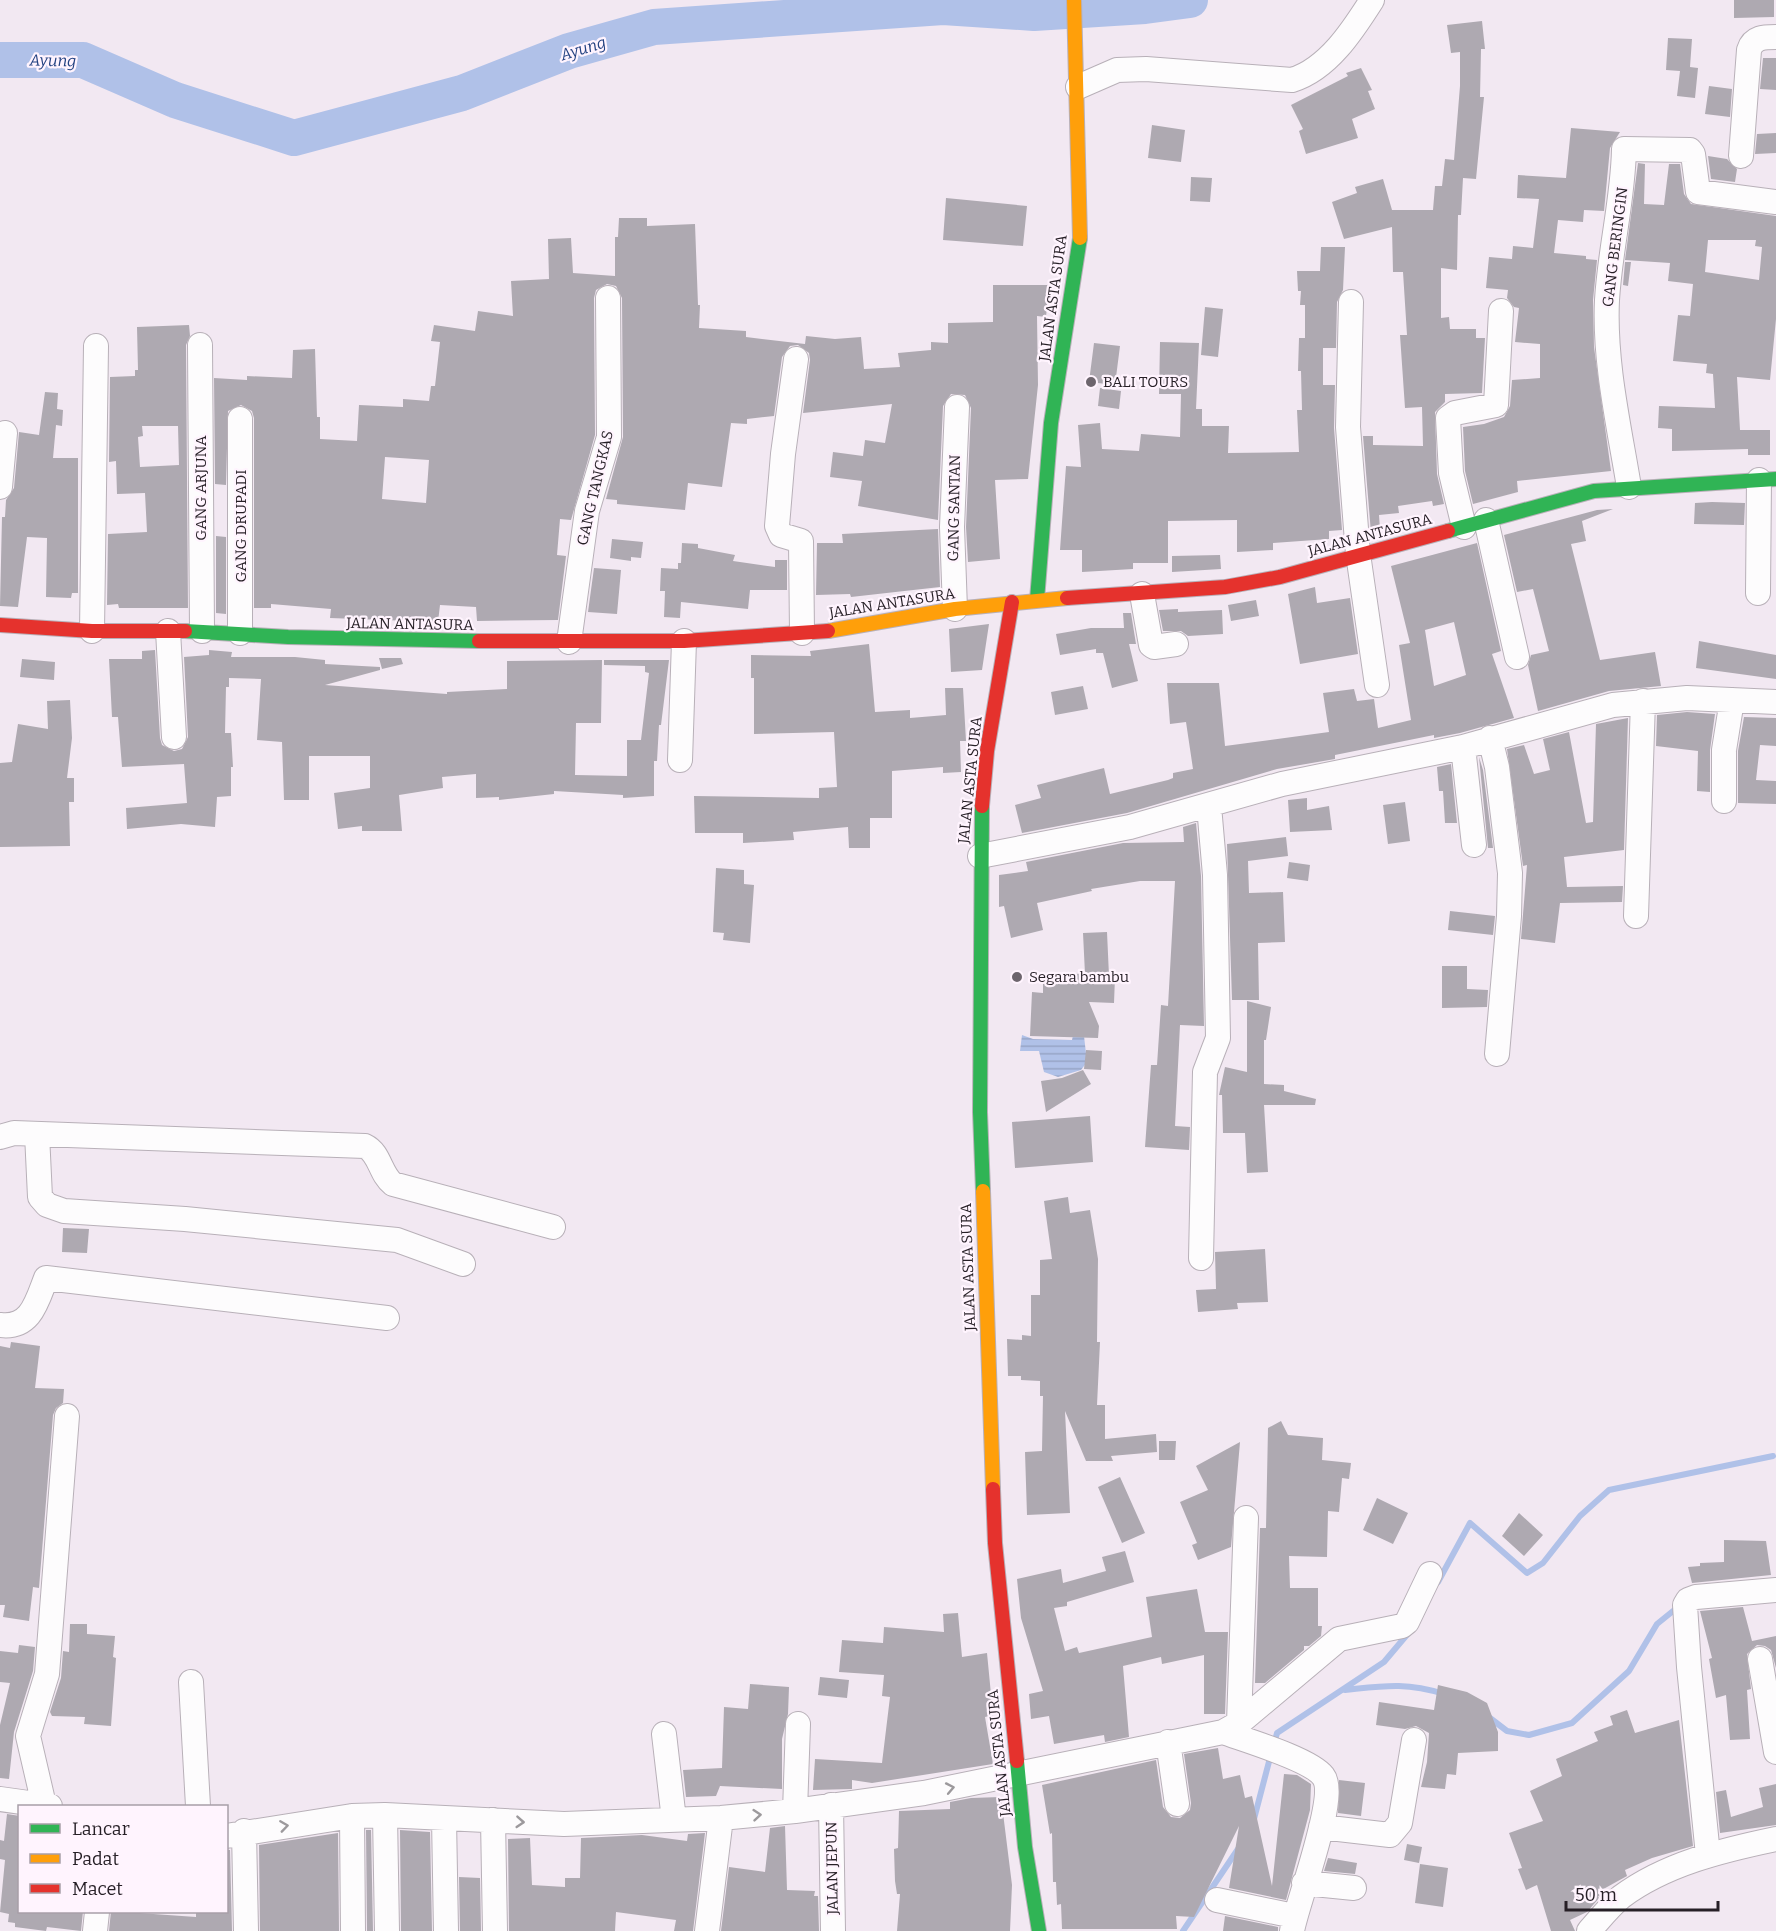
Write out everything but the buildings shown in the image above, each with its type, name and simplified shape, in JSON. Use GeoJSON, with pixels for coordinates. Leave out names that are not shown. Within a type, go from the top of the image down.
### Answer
{"type":"FeatureCollection","features":[{"type":"Feature","properties":{"kind":"street","name":"JALAN ASTA SURA"},"geometry":{"type":"LineString","coordinates":[[1037,600],[1051,423],[1080,242],[1078,87],[1074,0]]}},
{"type":"Feature","properties":{"kind":"street"},"geometry":{"type":"LineString","coordinates":[[1078,87],[1118,70],[1292,81],[1307,76],[1321,65],[1360,19],[1372,0]]}},
{"type":"Feature","properties":{"kind":"street"},"geometry":{"type":"LineString","coordinates":[[1741,156],[1749,50],[1751,44],[1760,38],[1776,37]]}},
{"type":"Feature","properties":{"kind":"street","name":"GANG BERINGIN"},"geometry":{"type":"LineString","coordinates":[[1629,487],[1607,337],[1607,299],[1623,187],[1624,149],[1690,150],[1694,154],[1698,192],[1776,202]]}},
{"type":"Feature","properties":{"kind":"street","name":"GANG TANGKAS"},"geometry":{"type":"LineString","coordinates":[[569,642],[585,521],[609,437],[608,298]]}},
{"type":"Feature","properties":{"kind":"street"},"geometry":{"type":"LineString","coordinates":[[1351,302],[1348,427],[1358,554],[1377,685]]}},
{"type":"Feature","properties":{"kind":"street"},"geometry":{"type":"LineString","coordinates":[[1501,311],[1496,405],[1455,413],[1448,418],[1451,472],[1475,523],[1517,657]]}},
{"type":"Feature","properties":{"kind":"street","name":"GANG ARJUNA"},"geometry":{"type":"LineString","coordinates":[[200,345],[202,631]]}},
{"type":"Feature","properties":{"kind":"street"},"geometry":{"type":"LineString","coordinates":[[92,631],[96,346]]}},
{"type":"Feature","properties":{"kind":"street"},"geometry":{"type":"LineString","coordinates":[[796,359],[783,454],[777,526],[781,535],[801,541],[802,633]]}},
{"type":"Feature","properties":{"kind":"street","name":"GANG SANTAN"},"geometry":{"type":"LineString","coordinates":[[955,609],[952,527],[957,407]]}},
{"type":"Feature","properties":{"kind":"street","name":"GANG DRUPADI"},"geometry":{"type":"LineString","coordinates":[[240,419],[240,633]]}},
{"type":"Feature","properties":{"kind":"street"},"geometry":{"type":"LineString","coordinates":[[0,486],[5,433]]}},
{"type":"Feature","properties":{"kind":"street"},"geometry":{"type":"LineString","coordinates":[[1758,593],[1768,479]]}},
{"type":"Feature","properties":{"kind":"street","name":"JALAN ANTASURA"},"geometry":{"type":"LineString","coordinates":[[0,625],[92,631],[202,631],[370,640],[569,642],[684,641],[802,633],[869,626],[955,609],[1012,602],[1225,587],[1280,576],[1594,491],[1768,479]]}},
{"type":"Feature","properties":{"kind":"street"},"geometry":{"type":"LineString","coordinates":[[1142,594],[1151,645],[1154,647],[1176,644]]}},
{"type":"Feature","properties":{"kind":"street","name":"JALAN ASTA SURA"},"geometry":{"type":"LineString","coordinates":[[1012,602],[987,751],[980,856],[980,1112],[995,1543],[1025,1847],[1039,1931]]}},
{"type":"Feature","properties":{"kind":"street"},"geometry":{"type":"LineString","coordinates":[[168,631],[174,737]]}},
{"type":"Feature","properties":{"kind":"street"},"geometry":{"type":"LineString","coordinates":[[680,760],[684,641]]}},
{"type":"Feature","properties":{"kind":"street"},"geometry":{"type":"LineString","coordinates":[[980,856],[1130,826],[1282,784],[1463,747],[1613,705],[1687,698],[1776,702]]}},
{"type":"Feature","properties":{"kind":"street"},"geometry":{"type":"LineString","coordinates":[[1724,801],[1724,750],[1732,700]]}},
{"type":"Feature","properties":{"kind":"street"},"geometry":{"type":"LineString","coordinates":[[1636,916],[1643,701]]}},
{"type":"Feature","properties":{"kind":"street"},"geometry":{"type":"LineString","coordinates":[[1490,738],[1507,844],[1510,894],[1497,1054]]}},
{"type":"Feature","properties":{"kind":"street"},"geometry":{"type":"LineString","coordinates":[[1463,747],[1474,845]]}},
{"type":"Feature","properties":{"kind":"street"},"geometry":{"type":"LineString","coordinates":[[1201,1258],[1205,1072],[1218,1038],[1215,875],[1209,806]]}},
{"type":"Feature","properties":{"kind":"street"},"geometry":{"type":"LineString","coordinates":[[0,1137],[14,1133],[365,1146],[374,1153],[384,1175],[393,1184],[553,1227]]}},
{"type":"Feature","properties":{"kind":"street"},"geometry":{"type":"LineString","coordinates":[[37,1134],[40,1197],[47,1205],[64,1211],[184,1219],[397,1240],[463,1264]]}},
{"type":"Feature","properties":{"kind":"street"},"geometry":{"type":"LineString","coordinates":[[0,1325],[10,1326],[31,1315],[46,1278],[387,1318]]}},
{"type":"Feature","properties":{"kind":"street"},"geometry":{"type":"LineString","coordinates":[[47,1805],[28,1736],[47,1674],[67,1416]]}},
{"type":"Feature","properties":{"kind":"street"},"geometry":{"type":"LineString","coordinates":[[1238,1732],[1246,1518]]}},
{"type":"Feature","properties":{"kind":"street"},"geometry":{"type":"LineString","coordinates":[[1238,1732],[1339,1639],[1396,1629],[1407,1622],[1430,1574]]}},
{"type":"Feature","properties":{"kind":"street"},"geometry":{"type":"LineString","coordinates":[[1708,1855],[1685,1605],[1688,1600],[1695,1597],[1776,1590]]}},
{"type":"Feature","properties":{"kind":"street"},"geometry":{"type":"LineString","coordinates":[[1760,1659],[1776,1752]]}},
{"type":"Feature","properties":{"kind":"street"},"geometry":{"type":"LineString","coordinates":[[191,1682],[198,1805]]}},
{"type":"Feature","properties":{"kind":"street"},"geometry":{"type":"LineString","coordinates":[[795,1811],[798,1724]]}},
{"type":"Feature","properties":{"kind":"street"},"geometry":{"type":"LineString","coordinates":[[246,1931],[235,1834],[352,1816],[385,1815],[564,1824],[721,1818],[795,1811],[924,1793],[1168,1742],[1238,1732],[1290,1756],[1324,1776],[1329,1796],[1293,1924],[1216,1900]]}},
{"type":"Feature","properties":{"kind":"street"},"geometry":{"type":"LineString","coordinates":[[664,1734],[674,1820]]}},
{"type":"Feature","properties":{"kind":"street"},"geometry":{"type":"LineString","coordinates":[[1321,1827],[1390,1835],[1393,1833],[1400,1823],[1414,1740]]}},
{"type":"Feature","properties":{"kind":"street"},"geometry":{"type":"LineString","coordinates":[[1168,1742],[1177,1804]]}},
{"type":"Feature","properties":{"kind":"street"},"geometry":{"type":"LineString","coordinates":[[0,1798],[41,1805]]}},
{"type":"Feature","properties":{"kind":"street","name":"JALAN JEPUN"},"geometry":{"type":"LineString","coordinates":[[831,1805],[833,1931]]}},
{"type":"Feature","properties":{"kind":"street"},"geometry":{"type":"LineString","coordinates":[[385,1815],[387,1931]]}},
{"type":"Feature","properties":{"kind":"street"},"geometry":{"type":"LineString","coordinates":[[352,1816],[353,1931]]}},
{"type":"Feature","properties":{"kind":"street"},"geometry":{"type":"LineString","coordinates":[[444,1818],[446,1931]]}},
{"type":"Feature","properties":{"kind":"street"},"geometry":{"type":"LineString","coordinates":[[707,1931],[721,1818]]}},
{"type":"Feature","properties":{"kind":"street"},"geometry":{"type":"LineString","coordinates":[[492,1820],[495,1931]]}},
{"type":"Feature","properties":{"kind":"street"},"geometry":{"type":"LineString","coordinates":[[1589,1931],[1620,1898],[1664,1873],[1708,1855],[1776,1839]]}},
{"type":"Feature","properties":{"kind":"street"},"geometry":{"type":"LineString","coordinates":[[1304,1883],[1354,1888]]}},
{"type":"Feature","properties":{"kind":"street"},"geometry":{"type":"LineString","coordinates":[[95,1931],[97,1913]]}},
{"type":"Feature","properties":{"kind":"water"},"geometry":{"type":"Polygon","coordinates":[[[1074,1031],[1084,1036],[1087,1062],[1081,1070],[1058,1077],[1044,1072],[1039,1051],[1020,1051],[1022,1035],[1033,1039],[1072,1040],[1074,1031]]]}},
{"type":"Feature","properties":{"kind":"waterway","name":"Ayung"},"geometry":{"type":"LineString","coordinates":[[0,60],[83,60],[175,100],[294,138],[462,93],[569,51],[654,27],[943,7],[1034,13],[1145,6],[1190,0]]}},
{"type":"Feature","properties":{"kind":"waterway"},"geometry":{"type":"LineString","coordinates":[[1438,1582],[1470,1523],[1527,1573],[1543,1563],[1580,1516],[1609,1490],[1773,1456]]}},
{"type":"Feature","properties":{"kind":"waterway"},"geometry":{"type":"LineString","coordinates":[[1490,1718],[1507,1731],[1529,1735],[1572,1723],[1629,1671],[1657,1624],[1678,1607]]}},
{"type":"Feature","properties":{"kind":"waterway"},"geometry":{"type":"LineString","coordinates":[[1274,1744],[1277,1733],[1384,1662],[1411,1630]]}},
{"type":"Feature","properties":{"kind":"waterway"},"geometry":{"type":"LineString","coordinates":[[1345,1690],[1406,1686],[1444,1694]]}},
{"type":"Feature","properties":{"kind":"waterway"},"geometry":{"type":"LineString","coordinates":[[1254,1819],[1271,1754]]}},
{"type":"Feature","properties":{"kind":"waterway"},"geometry":{"type":"LineString","coordinates":[[1183,1931],[1238,1849]]}},
{"type":"Feature","properties":{"kind":"traffic: fast"},"geometry":{"type":"LineString","coordinates":[[1037,600],[1051,423],[1080,238]]}},
{"type":"Feature","properties":{"kind":"traffic: fast"},"geometry":{"type":"LineString","coordinates":[[1448,531],[1594,491],[1776,479]]}},
{"type":"Feature","properties":{"kind":"traffic: fast"},"geometry":{"type":"LineString","coordinates":[[185,631],[288,637],[479,641]]}},
{"type":"Feature","properties":{"kind":"traffic: fast"},"geometry":{"type":"LineString","coordinates":[[982,806],[980,1112],[983,1191]]}},
{"type":"Feature","properties":{"kind":"traffic: fast"},"geometry":{"type":"LineString","coordinates":[[1017,1761],[1025,1847],[1039,1931]]}},
{"type":"Feature","properties":{"kind":"traffic: slow"},"geometry":{"type":"LineString","coordinates":[[1074,0],[1080,238]]}},
{"type":"Feature","properties":{"kind":"traffic: slow"},"geometry":{"type":"LineString","coordinates":[[828,631],[955,609],[1067,598]]}},
{"type":"Feature","properties":{"kind":"traffic: slow"},"geometry":{"type":"LineString","coordinates":[[983,1191],[993,1489]]}},
{"type":"Feature","properties":{"kind":"traffic: jam"},"geometry":{"type":"LineString","coordinates":[[1067,598],[1225,587],[1280,577],[1448,531]]}},
{"type":"Feature","properties":{"kind":"traffic: jam"},"geometry":{"type":"LineString","coordinates":[[982,806],[987,751],[1012,602]]}},
{"type":"Feature","properties":{"kind":"traffic: jam"},"geometry":{"type":"LineString","coordinates":[[0,625],[92,631],[185,631]]}},
{"type":"Feature","properties":{"kind":"traffic: jam"},"geometry":{"type":"LineString","coordinates":[[479,641],[684,641],[828,631]]}},
{"type":"Feature","properties":{"kind":"traffic: jam"},"geometry":{"type":"LineString","coordinates":[[993,1489],[995,1543],[1017,1761]]}},
{"type":"Feature","properties":{"kind":"place","name":"BALI TOURS"},"geometry":{"type":"Point","coordinates":[1091,382]}},
{"type":"Feature","properties":{"kind":"place","name":"Segara bambu"},"geometry":{"type":"Point","coordinates":[1017,977]}}]}
